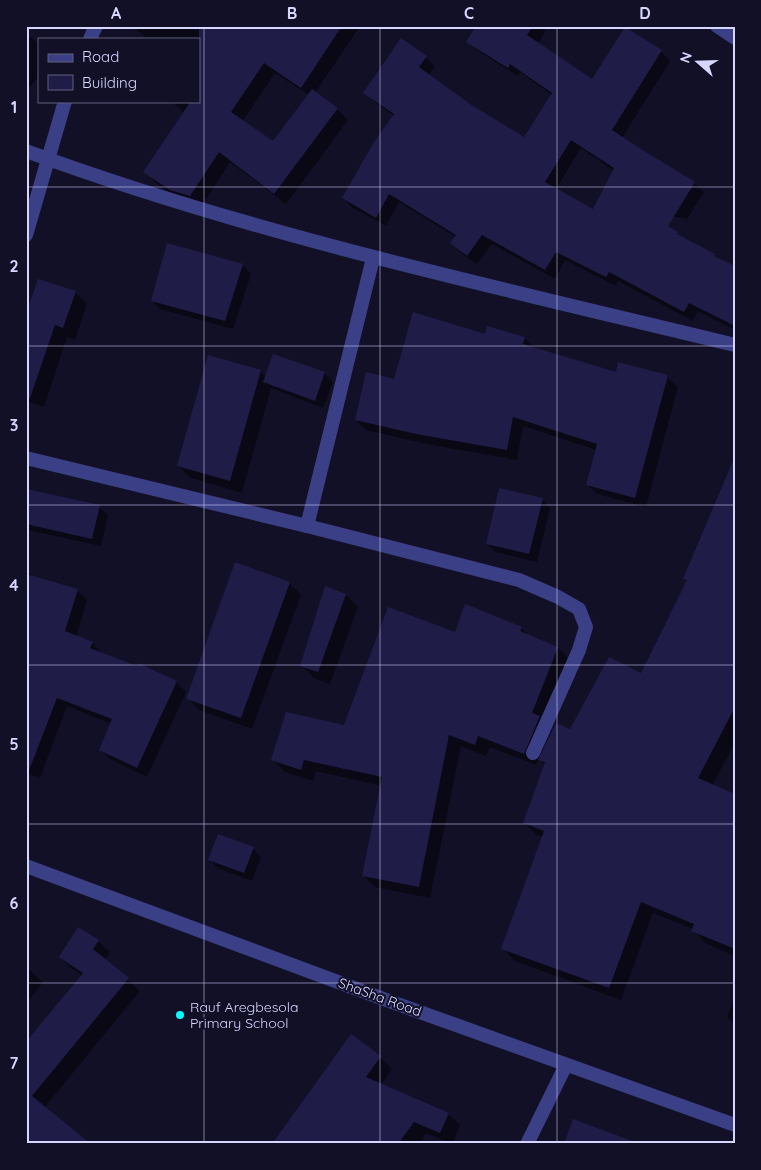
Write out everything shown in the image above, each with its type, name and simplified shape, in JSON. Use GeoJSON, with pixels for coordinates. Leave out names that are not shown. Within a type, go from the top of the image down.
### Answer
{"type":"FeatureCollection","features":[{"type":"Feature","properties":{"kind":"street"},"geometry":{"type":"LineString","coordinates":[[90,38],[96,26]]}},
{"type":"Feature","properties":{"kind":"street"},"geometry":{"type":"LineString","coordinates":[[717,26],[735,38]]}},
{"type":"Feature","properties":{"kind":"street"},"geometry":{"type":"LineString","coordinates":[[26,235],[65,102]]}},
{"type":"Feature","properties":{"kind":"street"},"geometry":{"type":"LineString","coordinates":[[26,151],[198,209],[373,258],[735,345]]}},
{"type":"Feature","properties":{"kind":"street"},"geometry":{"type":"LineString","coordinates":[[307,526],[373,258]]}},
{"type":"Feature","properties":{"kind":"street"},"geometry":{"type":"LineString","coordinates":[[26,458],[519,580],[558,597],[579,609],[586,627],[579,650],[534,753]]}},
{"type":"Feature","properties":{"kind":"street","name":"ShaSha Road"},"geometry":{"type":"LineString","coordinates":[[26,866],[566,1065],[735,1125]]}},
{"type":"Feature","properties":{"kind":"street"},"geometry":{"type":"LineString","coordinates":[[528,1144],[566,1065]]}},
{"type":"Feature","properties":{"kind":"building"},"geometry":{"type":"Polygon","coordinates":[[[199,26],[342,26],[301,88],[264,63],[231,112],[273,141],[312,89],[338,108],[274,194],[219,152],[190,196],[170,190],[143,172],[190,102],[200,102],[199,26]]]}},
{"type":"Feature","properties":{"kind":"building"},"geometry":{"type":"Polygon","coordinates":[[[476,26],[533,26],[527,35],[592,79],[625,27],[662,50],[612,130],[695,182],[668,226],[678,232],[677,234],[735,266],[735,326],[689,303],[684,312],[609,272],[606,277],[556,252],[545,270],[482,235],[467,256],[450,243],[456,235],[389,194],[376,218],[342,198],[374,142],[394,114],[363,93],[401,38],[427,56],[419,67],[470,104],[524,137],[552,93],[510,64],[508,68],[466,42],[476,26]],[[571,140],[545,182],[593,209],[614,168],[571,140]]]}},
{"type":"Feature","properties":{"kind":"building"},"geometry":{"type":"Polygon","coordinates":[[[167,243],[243,264],[225,321],[151,301],[167,243]]]}},
{"type":"Feature","properties":{"kind":"building"},"geometry":{"type":"Polygon","coordinates":[[[38,279],[76,291],[63,328],[55,325],[30,398],[26,398],[26,313],[38,279]]]}},
{"type":"Feature","properties":{"kind":"building"},"geometry":{"type":"Polygon","coordinates":[[[413,312],[485,334],[487,326],[525,337],[523,344],[616,372],[618,362],[668,375],[635,498],[586,485],[597,444],[513,417],[507,450],[416,434],[355,420],[366,372],[394,379],[413,312]]]}},
{"type":"Feature","properties":{"kind":"building"},"geometry":{"type":"Polygon","coordinates":[[[273,354],[325,372],[315,401],[263,382],[273,354]]]}},
{"type":"Feature","properties":{"kind":"building"},"geometry":{"type":"Polygon","coordinates":[[[208,355],[261,370],[230,481],[177,466],[208,355]]]}},
{"type":"Feature","properties":{"kind":"building"},"geometry":{"type":"Polygon","coordinates":[[[735,456],[735,707],[698,778],[735,794],[735,949],[691,931],[694,924],[641,902],[609,988],[501,949],[544,831],[523,823],[545,762],[538,760],[556,723],[570,729],[609,657],[641,673],[687,580],[683,579],[735,456]]]}},
{"type":"Feature","properties":{"kind":"building"},"geometry":{"type":"Polygon","coordinates":[[[499,488],[543,498],[529,554],[486,544],[499,488]]]}},
{"type":"Feature","properties":{"kind":"building"},"geometry":{"type":"Polygon","coordinates":[[[26,489],[100,505],[92,539],[26,524],[26,489]]]}},
{"type":"Feature","properties":{"kind":"building"},"geometry":{"type":"Polygon","coordinates":[[[235,562],[290,582],[241,718],[186,699],[235,562]]]}},
{"type":"Feature","properties":{"kind":"building"},"geometry":{"type":"Polygon","coordinates":[[[26,574],[78,589],[65,631],[93,642],[90,648],[137,666],[138,663],[177,681],[137,768],[99,750],[112,719],[57,698],[28,773],[26,772],[26,574]]]}},
{"type":"Feature","properties":{"kind":"building"},"geometry":{"type":"Polygon","coordinates":[[[325,586],[346,594],[318,672],[300,666],[325,586]]]}},
{"type":"Feature","properties":{"kind":"building"},"geometry":{"type":"Polygon","coordinates":[[[465,604],[522,627],[520,631],[558,647],[532,713],[540,716],[524,754],[478,736],[475,745],[449,735],[419,887],[362,876],[382,777],[304,760],[301,770],[271,760],[286,712],[344,725],[388,607],[455,632],[465,604]]]}},
{"type":"Feature","properties":{"kind":"building"},"geometry":{"type":"Polygon","coordinates":[[[218,834],[254,847],[244,873],[208,860],[218,834]]]}},
{"type":"Feature","properties":{"kind":"building"},"geometry":{"type":"Polygon","coordinates":[[[78,927],[99,940],[93,949],[129,978],[32,1096],[91,1144],[26,1144],[26,1042],[83,973],[59,957],[78,927]]]}},
{"type":"Feature","properties":{"kind":"building"},"geometry":{"type":"Polygon","coordinates":[[[351,1034],[381,1056],[366,1077],[449,1113],[440,1133],[414,1122],[398,1144],[272,1144],[351,1034]]]}},
{"type":"Feature","properties":{"kind":"building"},"geometry":{"type":"Polygon","coordinates":[[[573,1119],[632,1141],[632,1144],[564,1144],[573,1119]]]}},
{"type":"Feature","properties":{"kind":"place","name":"Rauf Aregbesola Primary School"},"geometry":{"type":"Point","coordinates":[180,1015]}}]}
